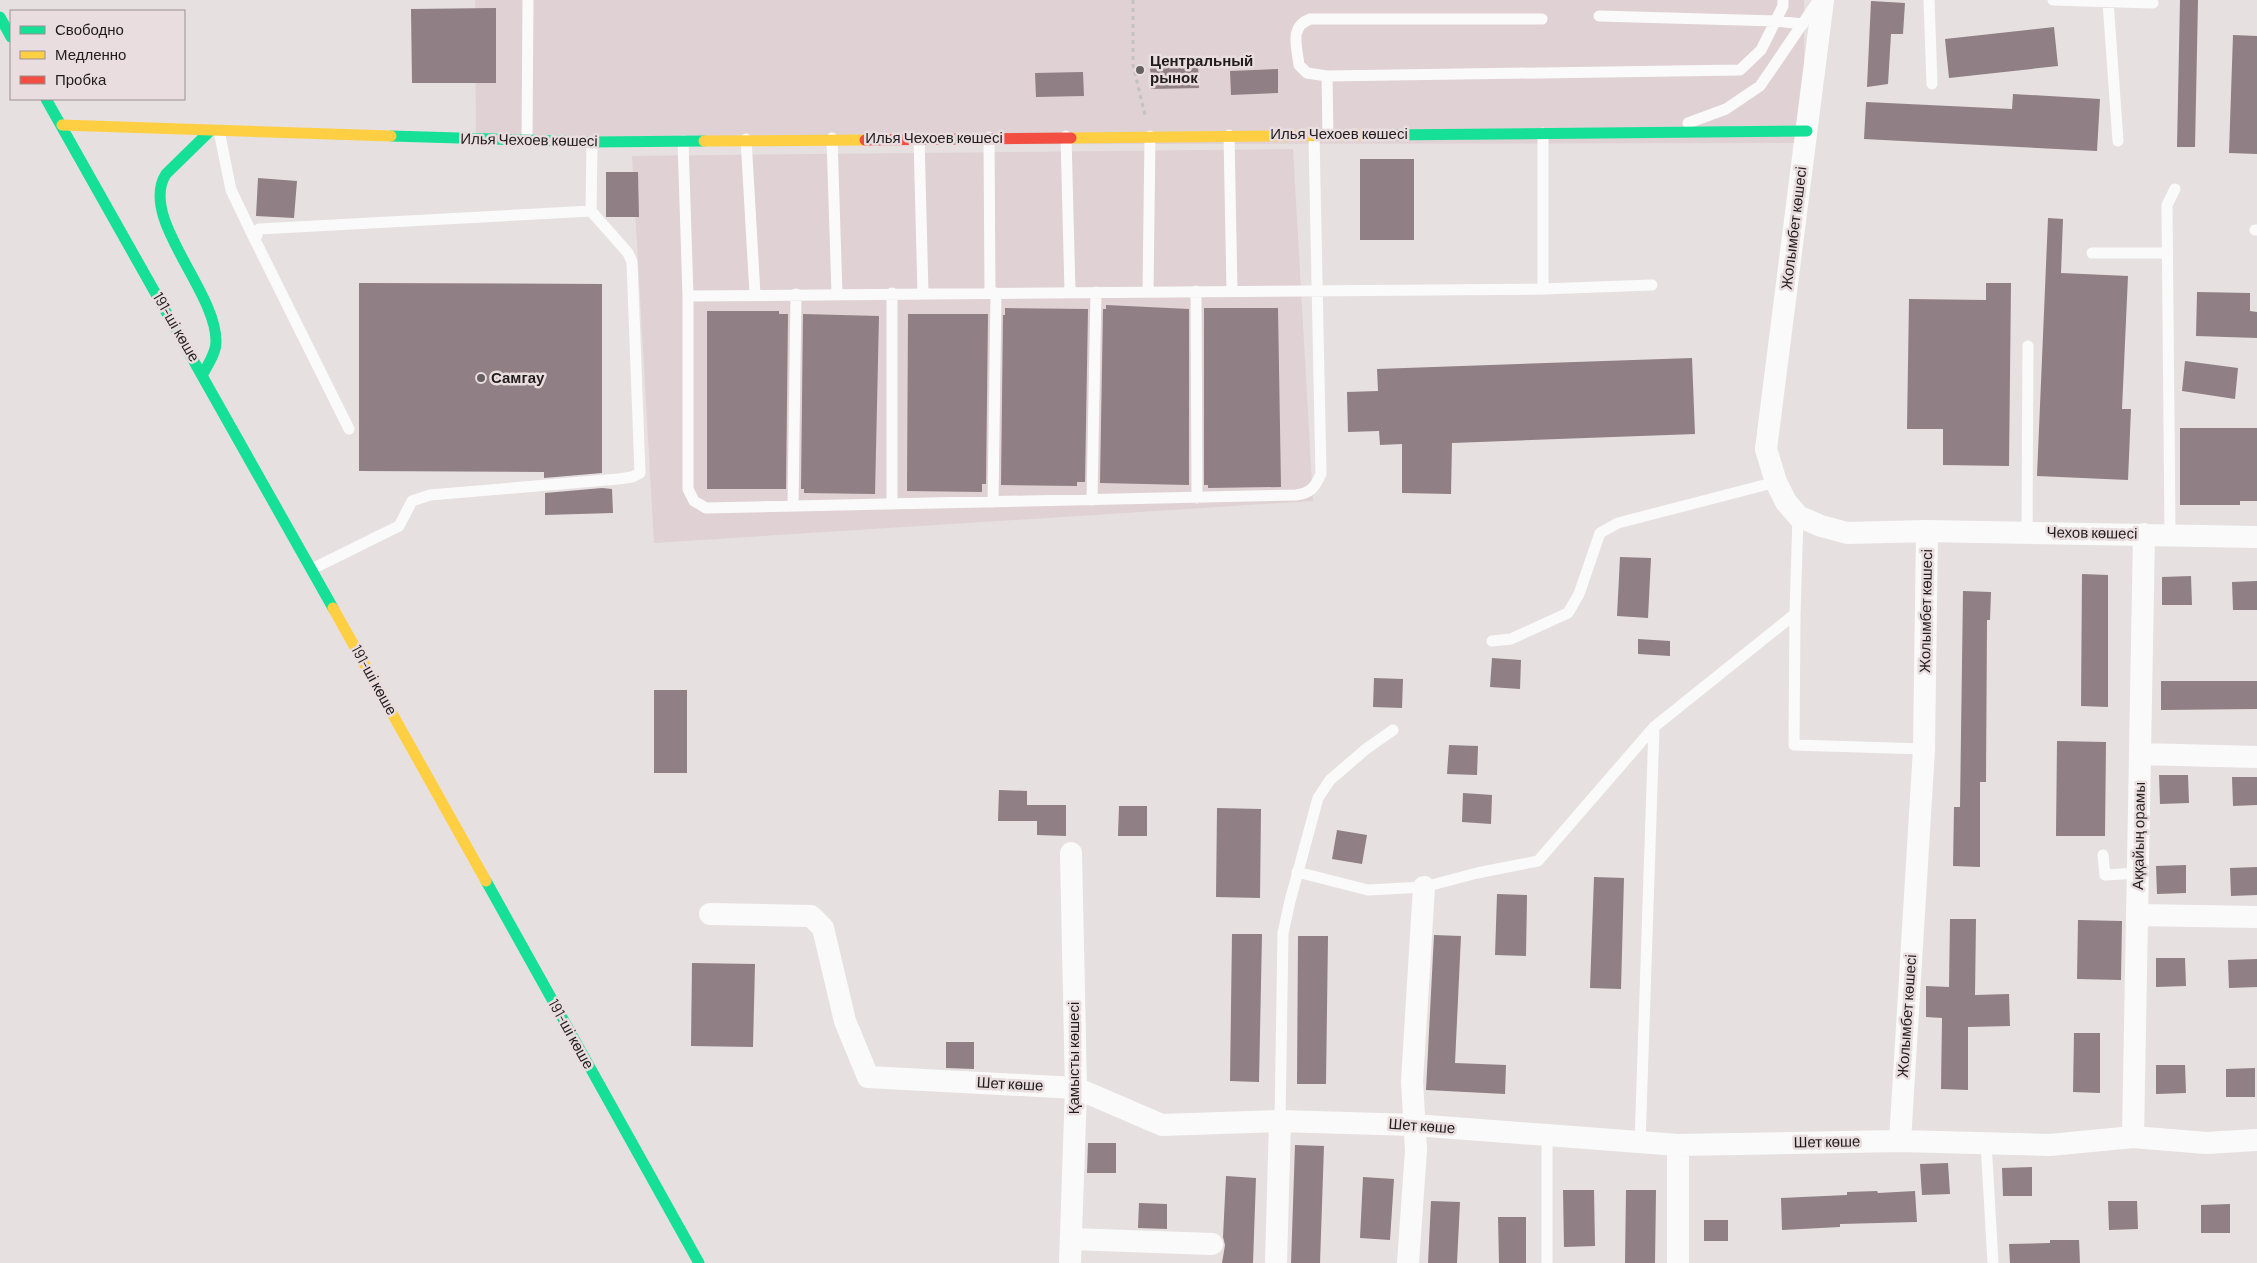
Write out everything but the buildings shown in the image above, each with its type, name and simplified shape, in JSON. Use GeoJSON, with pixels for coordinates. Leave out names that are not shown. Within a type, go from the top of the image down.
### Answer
{"type":"FeatureCollection","features":[{"type":"Feature","properties":{"kind":"street","name":"Жолымбет көшесі"},"geometry":{"type":"LineString","coordinates":[[1823,0],[1766,449],[1776,482],[1786,502],[1798,516],[1821,526],[1847,533],[1927,531],[1924,749],[1900,1140]]}},
{"type":"Feature","properties":{"kind":"street"},"geometry":{"type":"LineString","coordinates":[[0,17],[10,35]]}},
{"type":"Feature","properties":{"kind":"street","name":"191-ші көше"},"geometry":{"type":"LineString","coordinates":[[47,100],[203,374],[699,1263]]}},
{"type":"Feature","properties":{"kind":"street","name":"Илья Чехоев көшесі"},"geometry":{"type":"LineString","coordinates":[[62,125],[592,142],[832,138],[1807,131]]}},
{"type":"Feature","properties":{"kind":"street"},"geometry":{"type":"LineString","coordinates":[[203,374],[214,353],[216,341],[214,322],[163,215],[158,199],[162,179],[215,131]]}},
{"type":"Feature","properties":{"kind":"street","name":"Чехов көшесі"},"geometry":{"type":"LineString","coordinates":[[1927,531],[2257,537]]}},
{"type":"Feature","properties":{"kind":"street","name":"Аққайың орамы"},"geometry":{"type":"LineString","coordinates":[[2133,1138],[2144,534]]}},
{"type":"Feature","properties":{"kind":"street"},"geometry":{"type":"LineString","coordinates":[[2140,754],[2257,757]]}},
{"type":"Feature","properties":{"kind":"street","name":"Қамысты көшесі"},"geometry":{"type":"LineString","coordinates":[[1070,1263],[1076,1088],[1071,853]]}},
{"type":"Feature","properties":{"kind":"street"},"geometry":{"type":"LineString","coordinates":[[1408,1263],[1416,1150],[1412,1081],[1424,887]]}},
{"type":"Feature","properties":{"kind":"street","name":"Шет көше"},"geometry":{"type":"LineString","coordinates":[[710,914],[811,916],[823,928],[845,1021],[868,1077],[1076,1088],[1162,1125],[1280,1121],[1414,1125],[1678,1145],[1900,1140],[2050,1145],[2133,1138],[2206,1143],[2257,1140]]}},
{"type":"Feature","properties":{"kind":"street"},"geometry":{"type":"LineString","coordinates":[[2137,916],[2257,918]]}},
{"type":"Feature","properties":{"kind":"street"},"geometry":{"type":"LineString","coordinates":[[1276,1263],[1280,1121]]}},
{"type":"Feature","properties":{"kind":"street"},"geometry":{"type":"LineString","coordinates":[[1678,1145],[1678,1263]]}},
{"type":"Feature","properties":{"kind":"street"},"geometry":{"type":"LineString","coordinates":[[1071,1239],[1212,1244]]}},
{"type":"Feature","properties":{"kind":"lane"},"geometry":{"type":"LineString","coordinates":[[527,141],[528,0]]}},
{"type":"Feature","properties":{"kind":"lane"},"geometry":{"type":"LineString","coordinates":[[1542,19],[1310,19],[1301,22],[1296,29],[1299,65],[1306,73],[1327,76],[1740,70],[1761,50],[1783,6],[1783,0]]}},
{"type":"Feature","properties":{"kind":"lane"},"geometry":{"type":"LineString","coordinates":[[1666,132],[1726,109],[1760,86],[1819,0]]}},
{"type":"Feature","properties":{"kind":"lane"},"geometry":{"type":"LineString","coordinates":[[1929,0],[1932,84]]}},
{"type":"Feature","properties":{"kind":"lane"},"geometry":{"type":"LineString","coordinates":[[2053,0],[2153,3]]}},
{"type":"Feature","properties":{"kind":"lane"},"geometry":{"type":"LineString","coordinates":[[2108,2],[2118,141]]}},
{"type":"Feature","properties":{"kind":"lane"},"geometry":{"type":"LineString","coordinates":[[1599,16],[1776,21],[1803,24]]}},
{"type":"Feature","properties":{"kind":"lane"},"geometry":{"type":"LineString","coordinates":[[1327,76],[1328,134]]}},
{"type":"Feature","properties":{"kind":"lane"},"geometry":{"type":"LineString","coordinates":[[215,131],[232,190],[349,429]]}},
{"type":"Feature","properties":{"kind":"lane"},"geometry":{"type":"LineString","coordinates":[[1542,289],[1543,133]]}},
{"type":"Feature","properties":{"kind":"lane"},"geometry":{"type":"LineString","coordinates":[[1229,135],[1232,291]]}},
{"type":"Feature","properties":{"kind":"lane"},"geometry":{"type":"LineString","coordinates":[[683,140],[688,296],[688,488],[694,501],[706,508],[1296,495],[1306,493],[1315,488],[1321,474],[1314,135]]}},
{"type":"Feature","properties":{"kind":"lane"},"geometry":{"type":"LineString","coordinates":[[1066,136],[1070,292]]}},
{"type":"Feature","properties":{"kind":"lane"},"geometry":{"type":"LineString","coordinates":[[1148,292],[1150,136]]}},
{"type":"Feature","properties":{"kind":"lane"},"geometry":{"type":"LineString","coordinates":[[989,137],[993,293],[993,502]]}},
{"type":"Feature","properties":{"kind":"lane"},"geometry":{"type":"LineString","coordinates":[[832,138],[837,294]]}},
{"type":"Feature","properties":{"kind":"lane"},"geometry":{"type":"LineString","coordinates":[[919,138],[923,293]]}},
{"type":"Feature","properties":{"kind":"lane"},"geometry":{"type":"LineString","coordinates":[[746,139],[755,294]]}},
{"type":"Feature","properties":{"kind":"lane"},"geometry":{"type":"LineString","coordinates":[[312,569],[399,526],[412,501],[430,494],[618,479],[632,477],[640,473],[632,262],[628,253],[591,211],[592,142]]}},
{"type":"Feature","properties":{"kind":"lane"},"geometry":{"type":"LineString","coordinates":[[2170,534],[2167,205],[2175,189]]}},
{"type":"Feature","properties":{"kind":"lane"},"geometry":{"type":"LineString","coordinates":[[255,240],[259,229],[591,211]]}},
{"type":"Feature","properties":{"kind":"lane"},"geometry":{"type":"LineString","coordinates":[[2092,253],[2167,253]]}},
{"type":"Feature","properties":{"kind":"lane"},"geometry":{"type":"LineString","coordinates":[[688,296],[1317,289],[1542,289],[1652,285]]}},
{"type":"Feature","properties":{"kind":"lane"},"geometry":{"type":"LineString","coordinates":[[1196,291],[1197,498]]}},
{"type":"Feature","properties":{"kind":"lane"},"geometry":{"type":"LineString","coordinates":[[1092,500],[1096,292]]}},
{"type":"Feature","properties":{"kind":"lane"},"geometry":{"type":"LineString","coordinates":[[892,293],[892,504]]}},
{"type":"Feature","properties":{"kind":"lane"},"geometry":{"type":"LineString","coordinates":[[793,506],[796,294]]}},
{"type":"Feature","properties":{"kind":"lane"},"geometry":{"type":"LineString","coordinates":[[2027,532],[2028,346]]}},
{"type":"Feature","properties":{"kind":"lane"},"geometry":{"type":"LineString","coordinates":[[1492,641],[1511,639],[1568,613],[1579,594],[1600,533],[1618,523],[1776,482]]}},
{"type":"Feature","properties":{"kind":"lane"},"geometry":{"type":"LineString","coordinates":[[1798,516],[1794,745],[1924,749]]}},
{"type":"Feature","properties":{"kind":"lane"},"geometry":{"type":"LineString","coordinates":[[1297,872],[1368,890],[1424,887],[1477,873],[1538,862],[1654,727],[1795,614]]}},
{"type":"Feature","properties":{"kind":"lane"},"geometry":{"type":"LineString","coordinates":[[1640,1143],[1654,727]]}},
{"type":"Feature","properties":{"kind":"lane"},"geometry":{"type":"LineString","coordinates":[[1280,1121],[1283,933],[1297,872],[1318,798],[1330,780],[1366,749],[1393,730]]}},
{"type":"Feature","properties":{"kind":"lane"},"geometry":{"type":"LineString","coordinates":[[2104,855],[2105,875],[2138,873]]}},
{"type":"Feature","properties":{"kind":"lane"},"geometry":{"type":"LineString","coordinates":[[1547,1136],[1547,1263]]}},
{"type":"Feature","properties":{"kind":"lane"},"geometry":{"type":"LineString","coordinates":[[1986,1142],[1993,1263]]}},
{"type":"Feature","properties":{"kind":"path"},"geometry":{"type":"LineString","coordinates":[[1133,0],[1133,66],[1150,136]]}},
{"type":"Feature","properties":{"kind":"shaded area","name":"Центральный рынок"},"geometry":{"type":"Polygon","coordinates":[[[475,0],[1804,0],[1805,143],[476,145],[475,0]]]}},
{"type":"Feature","properties":{"kind":"shaded area"},"geometry":{"type":"Polygon","coordinates":[[[1293,149],[1313,501],[654,543],[632,156],[1293,149]]]}},
{"type":"Feature","properties":{"kind":"traffic: fast"},"geometry":{"type":"LineString","coordinates":[[0,17],[10,35]]}},
{"type":"Feature","properties":{"kind":"traffic: fast"},"geometry":{"type":"LineString","coordinates":[[47,100],[333,608]]}},
{"type":"Feature","properties":{"kind":"traffic: fast"},"geometry":{"type":"LineString","coordinates":[[203,374],[216,346],[213,322],[205,300],[170,233],[162,212],[160,192],[166,174],[210,131]]}},
{"type":"Feature","properties":{"kind":"traffic: fast"},"geometry":{"type":"LineString","coordinates":[[1382,135],[1807,131]]}},
{"type":"Feature","properties":{"kind":"traffic: fast"},"geometry":{"type":"LineString","coordinates":[[391,136],[592,142],[704,141]]}},
{"type":"Feature","properties":{"kind":"traffic: fast"},"geometry":{"type":"LineString","coordinates":[[486,881],[699,1263]]}},
{"type":"Feature","properties":{"kind":"traffic: slow"},"geometry":{"type":"LineString","coordinates":[[62,125],[391,136]]}},
{"type":"Feature","properties":{"kind":"traffic: slow"},"geometry":{"type":"LineString","coordinates":[[1071,138],[1382,135]]}},
{"type":"Feature","properties":{"kind":"traffic: slow"},"geometry":{"type":"LineString","coordinates":[[704,141],[865,140]]}},
{"type":"Feature","properties":{"kind":"traffic: slow"},"geometry":{"type":"LineString","coordinates":[[333,608],[486,881]]}},
{"type":"Feature","properties":{"kind":"traffic: jam"},"geometry":{"type":"LineString","coordinates":[[865,140],[1071,138]]}},
{"type":"Feature","properties":{"kind":"place","name":"Центральный рынок"},"geometry":{"type":"Point","coordinates":[1140,70]}},
{"type":"Feature","properties":{"kind":"place","name":"Самгау"},"geometry":{"type":"Point","coordinates":[481,378]}}]}
